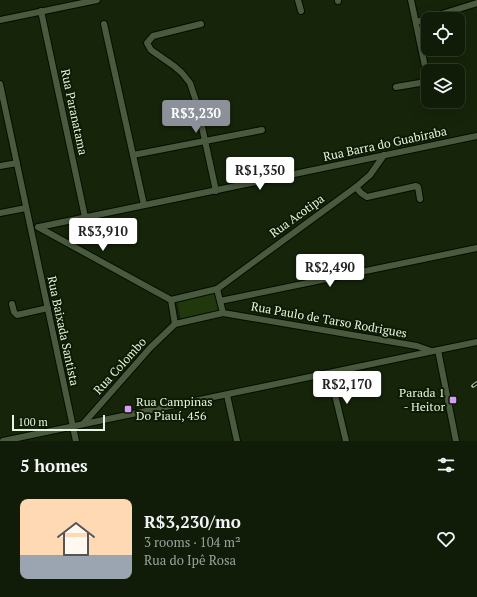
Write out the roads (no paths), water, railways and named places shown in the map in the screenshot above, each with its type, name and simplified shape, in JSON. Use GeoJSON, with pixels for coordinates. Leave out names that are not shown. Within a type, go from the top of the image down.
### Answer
{"type":"FeatureCollection","features":[{"type":"Feature","properties":{"kind":"street"},"geometry":{"type":"LineString","coordinates":[[0,20],[97,0]]}},
{"type":"Feature","properties":{"kind":"street"},"geometry":{"type":"LineString","coordinates":[[298,0],[301,11]]}},
{"type":"Feature","properties":{"kind":"street"},"geometry":{"type":"LineString","coordinates":[[396,87],[420,83],[426,79],[426,72],[411,0]]}},
{"type":"Feature","properties":{"kind":"street"},"geometry":{"type":"LineString","coordinates":[[416,22],[477,2]]}},
{"type":"Feature","properties":{"kind":"street","name":"Rua Paranatama"},"geometry":{"type":"LineString","coordinates":[[41,11],[85,217]]}},
{"type":"Feature","properties":{"kind":"street"},"geometry":{"type":"LineString","coordinates":[[104,24],[144,205]]}},
{"type":"Feature","properties":{"kind":"street"},"geometry":{"type":"LineString","coordinates":[[201,24],[152,36],[147,43],[151,50],[174,66],[190,82],[194,91],[216,191]]}},
{"type":"Feature","properties":{"kind":"street","name":"Rua Baixada Santista"},"geometry":{"type":"LineString","coordinates":[[0,84],[76,441]]}},
{"type":"Feature","properties":{"kind":"street"},"geometry":{"type":"LineString","coordinates":[[133,155],[262,130]]}},
{"type":"Feature","properties":{"kind":"street","name":"Rua Barra do Guabiraba"},"geometry":{"type":"LineString","coordinates":[[30,228],[216,191],[477,136]]}},
{"type":"Feature","properties":{"kind":"street","name":"Rua Acotipa"},"geometry":{"type":"LineString","coordinates":[[217,289],[356,187],[370,175],[384,155]]}},
{"type":"Feature","properties":{"kind":"street"},"geometry":{"type":"LineString","coordinates":[[0,166],[17,163]]}},
{"type":"Feature","properties":{"kind":"street"},"geometry":{"type":"LineString","coordinates":[[356,187],[361,194],[367,197],[416,186],[418,188],[420,199]]}},
{"type":"Feature","properties":{"kind":"street"},"geometry":{"type":"LineString","coordinates":[[0,213],[26,208]]}},
{"type":"Feature","properties":{"kind":"street"},"geometry":{"type":"LineString","coordinates":[[39,227],[171,300],[217,289],[223,313],[175,324],[171,300]]}},
{"type":"Feature","properties":{"kind":"street"},"geometry":{"type":"LineString","coordinates":[[220,301],[477,248]]}},
{"type":"Feature","properties":{"kind":"street"},"geometry":{"type":"LineString","coordinates":[[12,304],[16,315],[48,308]]}},
{"type":"Feature","properties":{"kind":"street","name":"Rua Paulo de Tarso Rodrigues"},"geometry":{"type":"LineString","coordinates":[[223,313],[417,346],[434,351]]}},
{"type":"Feature","properties":{"kind":"street","name":"Rua Colombo"},"geometry":{"type":"LineString","coordinates":[[83,424],[150,348],[175,324]]}},
{"type":"Feature","properties":{"kind":"street"},"geometry":{"type":"LineString","coordinates":[[3,441],[330,374],[477,342]]}},
{"type":"Feature","properties":{"kind":"street"},"geometry":{"type":"LineString","coordinates":[[434,351],[456,441]]}},
{"type":"Feature","properties":{"kind":"street"},"geometry":{"type":"LineString","coordinates":[[330,374],[346,441]]}},
{"type":"Feature","properties":{"kind":"street"},"geometry":{"type":"LineString","coordinates":[[227,395],[237,441]]}},
{"type":"Feature","properties":{"kind":"railway"},"geometry":{"type":"LineString","coordinates":[[473,386],[477,383]]}},
{"type":"Feature","properties":{"kind":"place","name":"Parada 1 - Heitor"},"geometry":{"type":"Point","coordinates":[453,400]}},
{"type":"Feature","properties":{"kind":"place","name":"Rua Campinas Do Piauí, 456"},"geometry":{"type":"Point","coordinates":[128,409]}}]}
